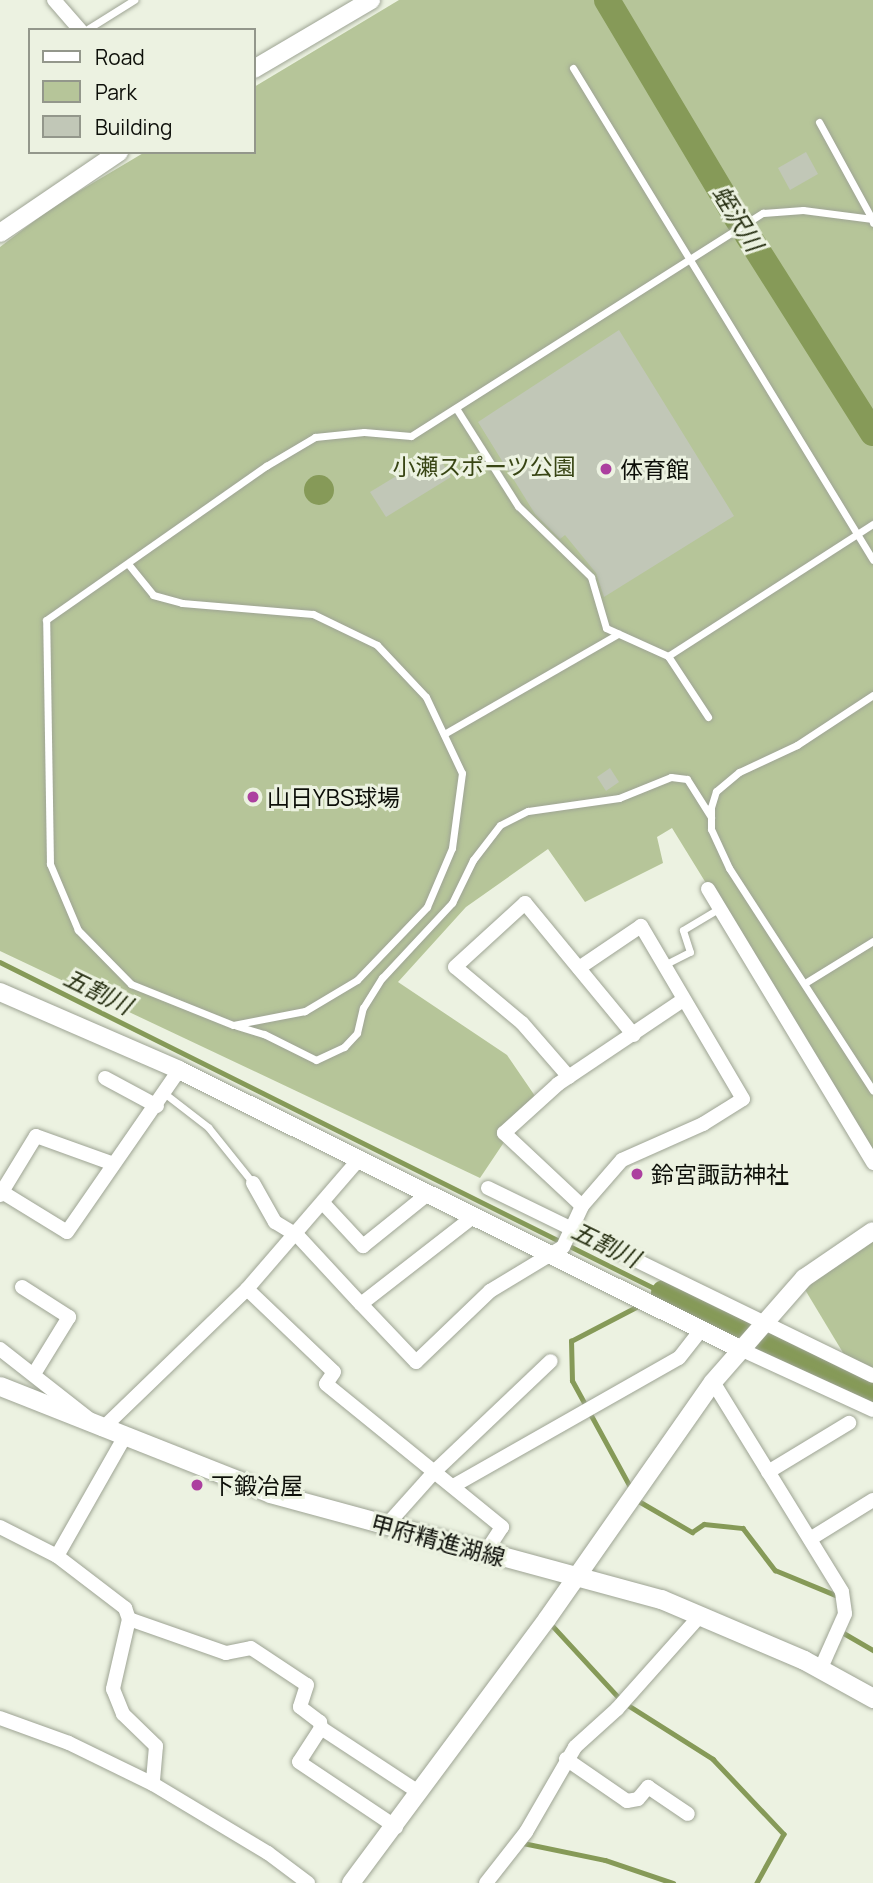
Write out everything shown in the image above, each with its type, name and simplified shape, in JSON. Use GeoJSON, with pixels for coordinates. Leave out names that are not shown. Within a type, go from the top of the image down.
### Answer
{"type":"FeatureCollection","features":[{"type":"Feature","properties":{"kind":"main road","name":"甲府精進湖線"},"geometry":{"type":"LineString","coordinates":[[0,1386],[124,1438],[270,1493],[385,1527],[640,1592],[821,1668],[873,1698]]}},
{"type":"Feature","properties":{"kind":"street"},"geometry":{"type":"LineString","coordinates":[[54,0],[78,28]]}},
{"type":"Feature","properties":{"kind":"street"},"geometry":{"type":"LineString","coordinates":[[256,68],[371,0]]}},
{"type":"Feature","properties":{"kind":"street"},"geometry":{"type":"LineString","coordinates":[[0,233],[116,154]]}},
{"type":"Feature","properties":{"kind":"street"},"geometry":{"type":"LineString","coordinates":[[708,889],[873,1163]]}},
{"type":"Feature","properties":{"kind":"street"},"geometry":{"type":"LineString","coordinates":[[569,1077],[522,1023],[455,967],[525,903],[634,1035]]}},
{"type":"Feature","properties":{"kind":"street"},"geometry":{"type":"LineString","coordinates":[[253,1183],[275,1222],[297,1234],[416,1362],[490,1291],[556,1252],[570,1232],[582,1206],[622,1160],[703,1124],[743,1099],[641,926],[579,968]]}},
{"type":"Feature","properties":{"kind":"street"},"geometry":{"type":"LineString","coordinates":[[0,992],[179,1070],[474,1216],[556,1252],[656,1307],[742,1345],[873,1410]]}},
{"type":"Feature","properties":{"kind":"street"},"geometry":{"type":"LineString","coordinates":[[582,1206],[504,1133],[569,1077],[683,1000]]}},
{"type":"Feature","properties":{"kind":"street"},"geometry":{"type":"LineString","coordinates":[[111,1163],[36,1136],[1,1193],[67,1232],[111,1163],[160,1100],[179,1070]]}},
{"type":"Feature","properties":{"kind":"street"},"geometry":{"type":"LineString","coordinates":[[105,1078],[160,1100]]}},
{"type":"Feature","properties":{"kind":"street"},"geometry":{"type":"LineString","coordinates":[[0,1349],[102,1429],[247,1289],[360,1158]]}},
{"type":"Feature","properties":{"kind":"street"},"geometry":{"type":"LineString","coordinates":[[488,1188],[570,1232],[758,1325],[873,1376]]}},
{"type":"Feature","properties":{"kind":"street"},"geometry":{"type":"LineString","coordinates":[[323,1203],[363,1246],[429,1193]]}},
{"type":"Feature","properties":{"kind":"street"},"geometry":{"type":"LineString","coordinates":[[360,1304],[474,1216]]}},
{"type":"Feature","properties":{"kind":"street"},"geometry":{"type":"LineString","coordinates":[[351,1883],[396,1826],[578,1576],[713,1381],[758,1325],[816,1268],[873,1231]]}},
{"type":"Feature","properties":{"kind":"street"},"geometry":{"type":"LineString","coordinates":[[22,1287],[69,1317],[34,1374]]}},
{"type":"Feature","properties":{"kind":"street"},"geometry":{"type":"LineString","coordinates":[[247,1289],[334,1372],[326,1384],[455,1485],[502,1527],[485,1553]]}},
{"type":"Feature","properties":{"kind":"street"},"geometry":{"type":"LineString","coordinates":[[455,1485],[679,1359],[702,1329]]}},
{"type":"Feature","properties":{"kind":"street"},"geometry":{"type":"LineString","coordinates":[[385,1527],[436,1470],[551,1361]]}},
{"type":"Feature","properties":{"kind":"street"},"geometry":{"type":"LineString","coordinates":[[713,1381],[842,1592],[845,1614],[821,1668]]}},
{"type":"Feature","properties":{"kind":"street"},"geometry":{"type":"LineString","coordinates":[[768,1472],[849,1423]]}},
{"type":"Feature","properties":{"kind":"street"},"geometry":{"type":"LineString","coordinates":[[57,1556],[124,1438]]}},
{"type":"Feature","properties":{"kind":"street"},"geometry":{"type":"LineString","coordinates":[[810,1539],[873,1500]]}},
{"type":"Feature","properties":{"kind":"street"},"geometry":{"type":"LineString","coordinates":[[0,1527],[57,1556],[125,1608],[129,1619],[113,1689],[123,1714],[156,1746],[153,1784]]}},
{"type":"Feature","properties":{"kind":"street"},"geometry":{"type":"LineString","coordinates":[[486,1883],[526,1832],[566,1759],[701,1616]]}},
{"type":"Feature","properties":{"kind":"street"},"geometry":{"type":"LineString","coordinates":[[129,1619],[226,1653],[251,1648],[307,1685],[300,1707],[320,1722],[321,1728],[299,1762],[396,1826]]}},
{"type":"Feature","properties":{"kind":"street"},"geometry":{"type":"LineString","coordinates":[[0,1718],[69,1743],[153,1784],[268,1853],[308,1883]]}},
{"type":"Feature","properties":{"kind":"street"},"geometry":{"type":"LineString","coordinates":[[321,1728],[420,1793]]}},
{"type":"Feature","properties":{"kind":"street"},"geometry":{"type":"LineString","coordinates":[[566,1759],[627,1801],[638,1799],[648,1787],[688,1814]]}},
{"type":"Feature","properties":{"kind":"lane"},"geometry":{"type":"LineString","coordinates":[[89,28],[134,0]]}},
{"type":"Feature","properties":{"kind":"lane"},"geometry":{"type":"LineString","coordinates":[[573,68],[692,257],[873,560]]}},
{"type":"Feature","properties":{"kind":"lane"},"geometry":{"type":"LineString","coordinates":[[819,122],[872,221]]}},
{"type":"Feature","properties":{"kind":"lane"},"geometry":{"type":"LineString","coordinates":[[711,817],[687,779],[671,778],[619,799],[528,811],[500,825],[473,860],[452,903],[382,978],[363,1008],[357,1034],[345,1047],[316,1060],[264,1034],[233,1025],[131,984],[78,930],[50,864],[46,620],[129,565],[266,466],[315,437],[364,432],[411,436],[764,214],[803,210],[872,221]]}},
{"type":"Feature","properties":{"kind":"lane"},"geometry":{"type":"LineString","coordinates":[[456,408],[518,506],[591,578],[606,628],[668,656],[708,717]]}},
{"type":"Feature","properties":{"kind":"lane"},"geometry":{"type":"LineString","coordinates":[[668,656],[873,524]]}},
{"type":"Feature","properties":{"kind":"lane"},"geometry":{"type":"LineString","coordinates":[[129,565],[153,595],[182,603],[313,614],[377,645],[426,696],[462,773],[452,848],[427,907],[356,980],[305,1011],[233,1025]]}},
{"type":"Feature","properties":{"kind":"lane"},"geometry":{"type":"LineString","coordinates":[[444,734],[618,634]]}},
{"type":"Feature","properties":{"kind":"lane"},"geometry":{"type":"LineString","coordinates":[[873,695],[797,745],[725,782],[716,791],[711,817],[711,830],[729,868],[873,1091]]}},
{"type":"Feature","properties":{"kind":"lane"},"geometry":{"type":"LineString","coordinates":[[664,966],[690,952],[683,930],[718,909]]}},
{"type":"Feature","properties":{"kind":"lane"},"geometry":{"type":"LineString","coordinates":[[805,983],[873,941]]}},
{"type":"Feature","properties":{"kind":"lane"},"geometry":{"type":"LineString","coordinates":[[160,1100],[208,1126],[253,1183]]}},
{"type":"Feature","properties":{"kind":"green space","name":"小瀬スポーツ公園"},"geometry":{"type":"Polygon","coordinates":[[[399,0],[873,0],[873,1154],[672,828],[657,837],[663,863],[585,902],[548,849],[466,907],[398,982],[507,1055],[535,1096],[480,1178],[0,951],[0,247],[54,206],[142,154],[256,154],[256,86],[399,0]]]}},
{"type":"Feature","properties":{"kind":"green space"},"geometry":{"type":"Polygon","coordinates":[[[873,1239],[873,1375],[851,1366],[804,1288],[873,1239]]]}},
{"type":"Feature","properties":{"kind":"shaded area"},"geometry":{"type":"Polygon","coordinates":[[[319,475],[330,479],[334,490],[330,501],[319,505],[308,501],[304,490],[308,479],[319,475]]]}},
{"type":"Feature","properties":{"kind":"building"},"geometry":{"type":"Polygon","coordinates":[[[806,152],[818,174],[790,190],[778,168],[806,152]]]}},
{"type":"Feature","properties":{"kind":"building","name":"体育館"},"geometry":{"type":"Polygon","coordinates":[[[619,330],[734,516],[604,597],[596,573],[565,535],[560,539],[535,514],[478,422],[619,330]]]}},
{"type":"Feature","properties":{"kind":"building"},"geometry":{"type":"Polygon","coordinates":[[[436,452],[451,477],[386,517],[370,492],[436,452]]]}},
{"type":"Feature","properties":{"kind":"building"},"geometry":{"type":"Polygon","coordinates":[[[610,768],[619,782],[606,791],[597,777],[610,768]]]}},
{"type":"Feature","properties":{"kind":"waterway","name":"蛭沢川"},"geometry":{"type":"LineString","coordinates":[[607,0],[735,215],[873,433]]}},
{"type":"Feature","properties":{"kind":"waterway","name":"五割川"},"geometry":{"type":"LineString","coordinates":[[0,962],[664,1293],[653,1299]]}},
{"type":"Feature","properties":{"kind":"waterway"},"geometry":{"type":"LineString","coordinates":[[664,1293],[873,1394]]}},
{"type":"Feature","properties":{"kind":"waterway","name":"五割川"},"geometry":{"type":"LineString","coordinates":[[631,1489],[572,1381],[571,1341],[642,1304]]}},
{"type":"Feature","properties":{"kind":"waterway","name":"五割川"},"geometry":{"type":"LineString","coordinates":[[637,1500],[692,1532],[704,1524],[743,1528],[775,1570],[838,1596]]}},
{"type":"Feature","properties":{"kind":"waterway","name":"五割川"},"geometry":{"type":"LineString","coordinates":[[550,1623],[623,1702],[713,1759],[784,1834],[757,1883]]}},
{"type":"Feature","properties":{"kind":"waterway","name":"五割川"},"geometry":{"type":"LineString","coordinates":[[842,1632],[873,1650]]}},
{"type":"Feature","properties":{"kind":"waterway"},"geometry":{"type":"LineString","coordinates":[[523,1843],[605,1860],[673,1883]]}},
{"type":"Feature","properties":{"kind":"place","name":"体育館"},"geometry":{"type":"Point","coordinates":[606,469]}},
{"type":"Feature","properties":{"kind":"place","name":"山日YBS球場"},"geometry":{"type":"Point","coordinates":[253,797]}},
{"type":"Feature","properties":{"kind":"place","name":"鈴宮諏訪神社"},"geometry":{"type":"Point","coordinates":[637,1174]}},
{"type":"Feature","properties":{"kind":"place","name":"下鍛冶屋"},"geometry":{"type":"Point","coordinates":[197,1485]}}]}
